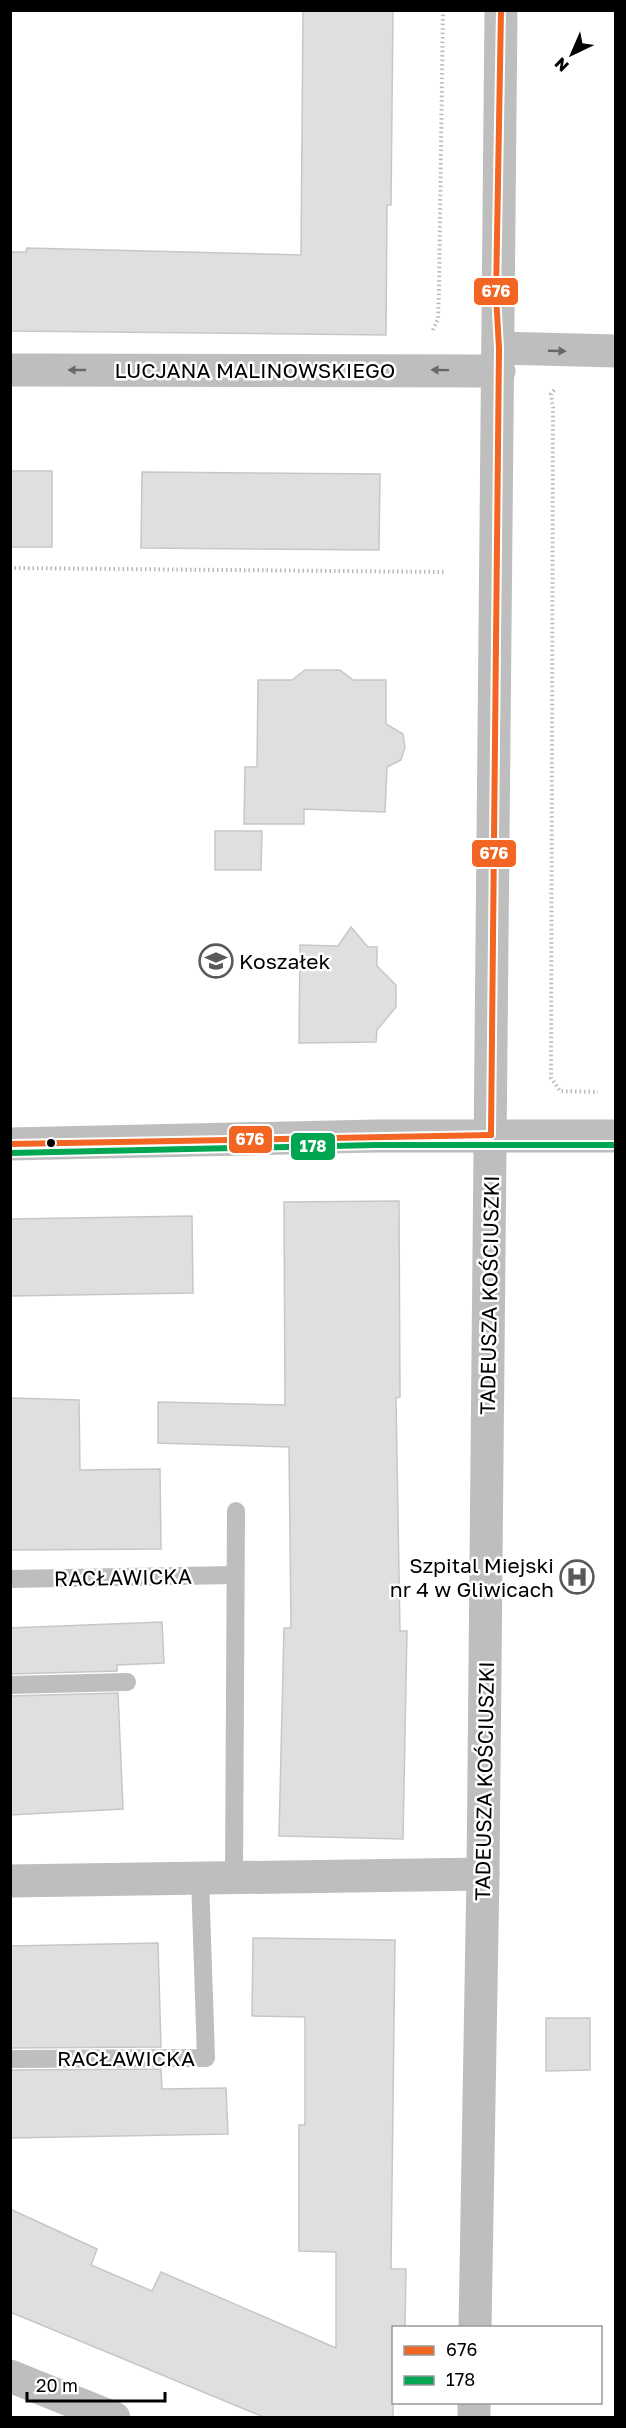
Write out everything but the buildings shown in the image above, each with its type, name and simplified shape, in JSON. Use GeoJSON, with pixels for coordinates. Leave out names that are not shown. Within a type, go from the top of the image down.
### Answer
{"type":"FeatureCollection","features":[{"type":"Feature","properties":{"kind":"street","name":"TADEUSZA KOŚCIUSZKI"},"geometry":{"type":"LineString","coordinates":[[475,2326],[483,1874],[499,359],[496,295],[501,10]]}},
{"type":"Feature","properties":{"kind":"street","name":"LUCJANA MALINOWSKIEGO"},"geometry":{"type":"LineString","coordinates":[[10,370],[499,359],[615,351]]}},
{"type":"Feature","properties":{"kind":"street"},"geometry":{"type":"LineString","coordinates":[[10,1144],[240,1138],[615,1136]]}},
{"type":"Feature","properties":{"kind":"street"},"geometry":{"type":"LineString","coordinates":[[10,1881],[483,1874]]}},
{"type":"Feature","properties":{"kind":"street"},"geometry":{"type":"LineString","coordinates":[[10,2376],[114,2418]]}},
{"type":"Feature","properties":{"kind":"lane"},"geometry":{"type":"LineString","coordinates":[[234,1876],[236,1511]]}},
{"type":"Feature","properties":{"kind":"lane","name":"RACŁAWICKA"},"geometry":{"type":"LineString","coordinates":[[10,1579],[235,1575]]}},
{"type":"Feature","properties":{"kind":"lane"},"geometry":{"type":"LineString","coordinates":[[10,1684],[127,1682]]}},
{"type":"Feature","properties":{"kind":"lane","name":"RACŁAWICKA"},"geometry":{"type":"LineString","coordinates":[[10,2059],[206,2058],[200,1878]]}},
{"type":"Feature","properties":{"kind":"path"},"geometry":{"type":"LineString","coordinates":[[432,333],[438,320],[439,300],[443,10]]}},
{"type":"Feature","properties":{"kind":"path"},"geometry":{"type":"LineString","coordinates":[[558,384],[551,394],[554,408],[550,1078],[560,1090],[604,1092]]}},
{"type":"Feature","properties":{"kind":"path"},"geometry":{"type":"LineString","coordinates":[[10,568],[445,572]]}},
{"type":"Feature","properties":{"kind":"transit line","name":"676"},"geometry":{"type":"LineString","coordinates":[[491,1135],[499,348],[496,295],[501,10]]}},
{"type":"Feature","properties":{"kind":"transit line","name":"676"},"geometry":{"type":"LineString","coordinates":[[10,1144],[491,1135]]}},
{"type":"Feature","properties":{"kind":"transit line","name":"178"},"geometry":{"type":"LineString","coordinates":[[10,1153],[376,1145],[616,1145]]}},
{"type":"Feature","properties":{"kind":"place","name":"Koszałek"},"geometry":{"type":"Point","coordinates":[216,961]}},
{"type":"Feature","properties":{"kind":"place","name":"Szpital Miejski nr 4 w Gliwicach"},"geometry":{"type":"Point","coordinates":[577,1577]}}]}
